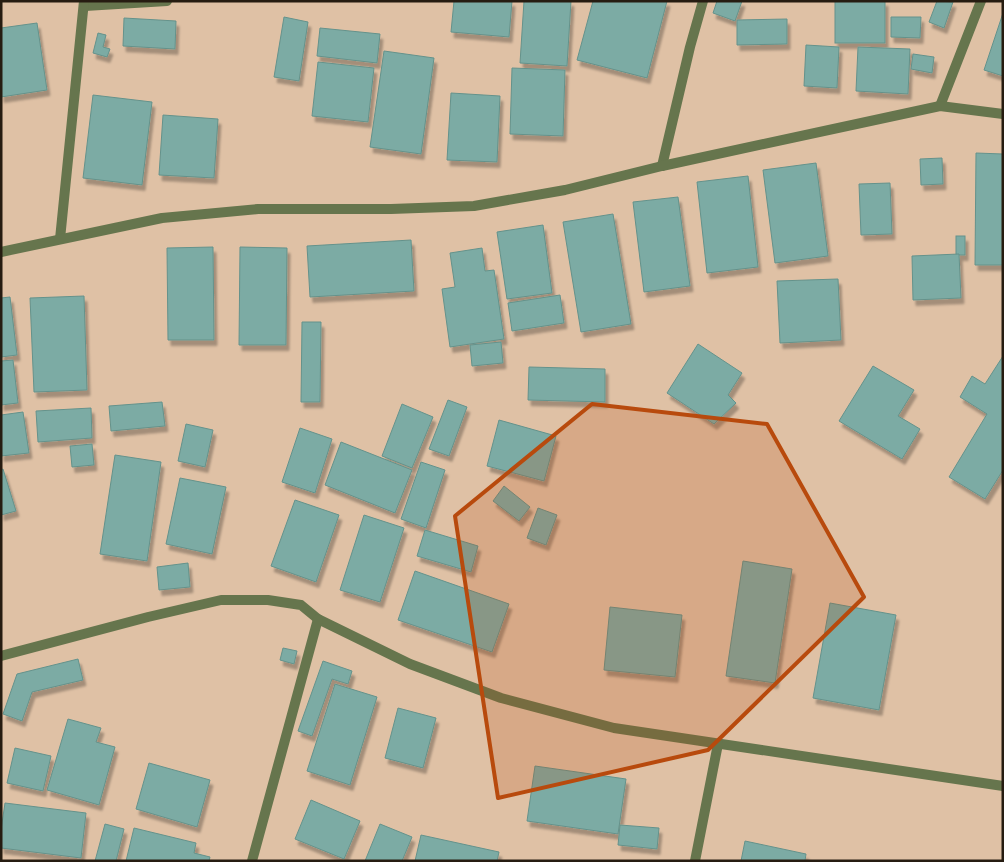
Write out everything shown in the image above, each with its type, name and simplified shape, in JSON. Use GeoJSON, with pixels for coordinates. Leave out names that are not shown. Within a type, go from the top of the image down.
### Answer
{"type":"FeatureCollection","features":[{"type":"Feature","properties":{"kind":"street"},"geometry":{"type":"LineString","coordinates":[[60,239],[84,4],[167,1]]}},
{"type":"Feature","properties":{"kind":"street"},"geometry":{"type":"LineString","coordinates":[[662,166],[703,1]]}},
{"type":"Feature","properties":{"kind":"street"},"geometry":{"type":"LineString","coordinates":[[940,106],[982,1]]}},
{"type":"Feature","properties":{"kind":"street"},"geometry":{"type":"LineString","coordinates":[[1,252],[162,218],[258,209],[392,209],[474,206],[565,190],[662,166],[940,106],[1003,114]]}},
{"type":"Feature","properties":{"kind":"street"},"geometry":{"type":"LineString","coordinates":[[1,656],[148,617],[221,600],[268,600],[300,605],[318,619],[410,664],[501,698],[614,728],[1003,786]]}},
{"type":"Feature","properties":{"kind":"street"},"geometry":{"type":"LineString","coordinates":[[252,861],[318,619]]}},
{"type":"Feature","properties":{"kind":"street"},"geometry":{"type":"LineString","coordinates":[[695,861],[718,744]]}},
{"type":"Feature","properties":{"kind":"highlighted area"},"geometry":{"type":"Polygon","coordinates":[[[592,404],[767,424],[864,597],[708,750],[498,798],[455,516],[592,404]]]}},
{"type":"Feature","properties":{"kind":"building"},"geometry":{"type":"Polygon","coordinates":[[[454,1],[512,1],[509,37],[451,32],[454,1]]]}},
{"type":"Feature","properties":{"kind":"building"},"geometry":{"type":"Polygon","coordinates":[[[524,1],[571,1],[567,66],[520,63],[524,1]]]}},
{"type":"Feature","properties":{"kind":"building"},"geometry":{"type":"Polygon","coordinates":[[[593,1],[667,1],[647,78],[577,60],[593,1]]]}},
{"type":"Feature","properties":{"kind":"building"},"geometry":{"type":"Polygon","coordinates":[[[717,1],[742,1],[735,21],[713,13],[717,1]]]}},
{"type":"Feature","properties":{"kind":"building"},"geometry":{"type":"Polygon","coordinates":[[[835,1],[885,1],[885,43],[835,43],[835,1]]]}},
{"type":"Feature","properties":{"kind":"building"},"geometry":{"type":"Polygon","coordinates":[[[937,1],[953,2],[944,28],[929,22],[937,1]]]}},
{"type":"Feature","properties":{"kind":"building"},"geometry":{"type":"Polygon","coordinates":[[[1003,13],[1003,76],[984,70],[1003,13]]]}},
{"type":"Feature","properties":{"kind":"building"},"geometry":{"type":"Polygon","coordinates":[[[284,17],[308,22],[299,81],[274,77],[284,17]]]}},
{"type":"Feature","properties":{"kind":"building"},"geometry":{"type":"Polygon","coordinates":[[[891,17],[921,17],[920,38],[891,37],[891,17]]]}},
{"type":"Feature","properties":{"kind":"building"},"geometry":{"type":"Polygon","coordinates":[[[124,18],[176,21],[175,49],[123,46],[124,18]]]}},
{"type":"Feature","properties":{"kind":"building"},"geometry":{"type":"Polygon","coordinates":[[[787,19],[787,44],[737,45],[737,20],[787,19]]]}},
{"type":"Feature","properties":{"kind":"building"},"geometry":{"type":"Polygon","coordinates":[[[37,23],[47,90],[1,97],[1,28],[37,23]]]}},
{"type":"Feature","properties":{"kind":"building"},"geometry":{"type":"Polygon","coordinates":[[[320,28],[380,34],[377,63],[317,56],[320,28]]]}},
{"type":"Feature","properties":{"kind":"building"},"geometry":{"type":"Polygon","coordinates":[[[98,33],[106,35],[103,47],[110,49],[107,57],[93,53],[98,33]]]}},
{"type":"Feature","properties":{"kind":"building"},"geometry":{"type":"Polygon","coordinates":[[[806,45],[839,47],[837,88],[804,86],[806,45]]]}},
{"type":"Feature","properties":{"kind":"building"},"geometry":{"type":"Polygon","coordinates":[[[858,47],[910,49],[908,94],[856,91],[858,47]]]}},
{"type":"Feature","properties":{"kind":"building"},"geometry":{"type":"Polygon","coordinates":[[[384,51],[434,58],[421,154],[370,147],[384,51]]]}},
{"type":"Feature","properties":{"kind":"building"},"geometry":{"type":"Polygon","coordinates":[[[913,54],[934,57],[932,73],[911,69],[913,54]]]}},
{"type":"Feature","properties":{"kind":"building"},"geometry":{"type":"Polygon","coordinates":[[[318,62],[374,68],[368,122],[312,116],[318,62]]]}},
{"type":"Feature","properties":{"kind":"building"},"geometry":{"type":"Polygon","coordinates":[[[512,68],[565,70],[563,136],[510,134],[512,68]]]}},
{"type":"Feature","properties":{"kind":"building"},"geometry":{"type":"Polygon","coordinates":[[[451,93],[500,96],[497,162],[447,160],[451,93]]]}},
{"type":"Feature","properties":{"kind":"building"},"geometry":{"type":"Polygon","coordinates":[[[93,95],[152,102],[142,185],[83,178],[93,95]]]}},
{"type":"Feature","properties":{"kind":"building"},"geometry":{"type":"Polygon","coordinates":[[[163,115],[218,119],[214,178],[159,175],[163,115]]]}},
{"type":"Feature","properties":{"kind":"building"},"geometry":{"type":"Polygon","coordinates":[[[976,153],[1003,154],[1003,265],[975,265],[976,153]]]}},
{"type":"Feature","properties":{"kind":"building"},"geometry":{"type":"Polygon","coordinates":[[[942,158],[943,184],[921,185],[920,159],[942,158]]]}},
{"type":"Feature","properties":{"kind":"building"},"geometry":{"type":"Polygon","coordinates":[[[816,163],[828,256],[775,263],[763,170],[816,163]]]}},
{"type":"Feature","properties":{"kind":"building"},"geometry":{"type":"Polygon","coordinates":[[[748,176],[758,267],[707,273],[697,182],[748,176]]]}},
{"type":"Feature","properties":{"kind":"building"},"geometry":{"type":"Polygon","coordinates":[[[890,183],[892,234],[861,235],[859,184],[890,183]]]}},
{"type":"Feature","properties":{"kind":"building"},"geometry":{"type":"Polygon","coordinates":[[[678,197],[690,286],[644,292],[633,202],[678,197]]]}},
{"type":"Feature","properties":{"kind":"building"},"geometry":{"type":"Polygon","coordinates":[[[613,214],[631,324],[581,332],[563,222],[613,214]]]}},
{"type":"Feature","properties":{"kind":"building"},"geometry":{"type":"Polygon","coordinates":[[[543,225],[552,293],[507,299],[497,232],[543,225]]]}},
{"type":"Feature","properties":{"kind":"building"},"geometry":{"type":"Polygon","coordinates":[[[956,236],[965,236],[965,255],[956,255],[956,236]]]}},
{"type":"Feature","properties":{"kind":"building"},"geometry":{"type":"Polygon","coordinates":[[[411,240],[414,291],[310,297],[307,246],[411,240]]]}},
{"type":"Feature","properties":{"kind":"building"},"geometry":{"type":"Polygon","coordinates":[[[213,247],[214,340],[168,340],[167,248],[213,247]]]}},
{"type":"Feature","properties":{"kind":"building"},"geometry":{"type":"Polygon","coordinates":[[[240,247],[287,248],[286,345],[239,345],[240,247]]]}},
{"type":"Feature","properties":{"kind":"building"},"geometry":{"type":"Polygon","coordinates":[[[482,248],[485,271],[494,270],[504,339],[450,347],[442,289],[455,287],[450,253],[482,248]]]}},
{"type":"Feature","properties":{"kind":"building"},"geometry":{"type":"Polygon","coordinates":[[[959,254],[961,298],[913,300],[912,256],[959,254]]]}},
{"type":"Feature","properties":{"kind":"building"},"geometry":{"type":"Polygon","coordinates":[[[838,279],[841,340],[780,343],[777,281],[838,279]]]}},
{"type":"Feature","properties":{"kind":"building"},"geometry":{"type":"Polygon","coordinates":[[[560,295],[564,323],[512,331],[508,303],[560,295]]]}},
{"type":"Feature","properties":{"kind":"building"},"geometry":{"type":"Polygon","coordinates":[[[84,296],[87,390],[34,392],[30,298],[84,296]]]}},
{"type":"Feature","properties":{"kind":"building"},"geometry":{"type":"Polygon","coordinates":[[[10,297],[17,355],[1,357],[1,298],[10,297]]]}},
{"type":"Feature","properties":{"kind":"building"},"geometry":{"type":"Polygon","coordinates":[[[302,322],[321,322],[320,402],[301,402],[302,322]]]}},
{"type":"Feature","properties":{"kind":"building"},"geometry":{"type":"Polygon","coordinates":[[[501,342],[503,363],[472,366],[470,345],[501,342]]]}},
{"type":"Feature","properties":{"kind":"building"},"geometry":{"type":"Polygon","coordinates":[[[698,344],[742,373],[728,395],[736,403],[714,424],[667,393],[698,344]]]}},
{"type":"Feature","properties":{"kind":"building"},"geometry":{"type":"Polygon","coordinates":[[[1003,356],[1003,470],[985,499],[949,477],[987,414],[960,397],[972,376],[985,384],[1003,356]]]}},
{"type":"Feature","properties":{"kind":"building"},"geometry":{"type":"Polygon","coordinates":[[[13,360],[18,403],[1,405],[1,361],[13,360]]]}},
{"type":"Feature","properties":{"kind":"building"},"geometry":{"type":"Polygon","coordinates":[[[873,366],[914,390],[898,416],[920,429],[902,459],[839,421],[873,366]]]}},
{"type":"Feature","properties":{"kind":"building"},"geometry":{"type":"Polygon","coordinates":[[[529,367],[605,369],[605,402],[528,400],[529,367]]]}},
{"type":"Feature","properties":{"kind":"building"},"geometry":{"type":"Polygon","coordinates":[[[448,400],[467,407],[449,456],[429,449],[448,400]]]}},
{"type":"Feature","properties":{"kind":"building"},"geometry":{"type":"Polygon","coordinates":[[[162,402],[165,426],[111,431],[109,406],[162,402]]]}},
{"type":"Feature","properties":{"kind":"building"},"geometry":{"type":"Polygon","coordinates":[[[402,404],[433,417],[412,468],[382,456],[402,404]]]}},
{"type":"Feature","properties":{"kind":"building"},"geometry":{"type":"Polygon","coordinates":[[[91,408],[92,438],[38,442],[36,411],[91,408]]]}},
{"type":"Feature","properties":{"kind":"building"},"geometry":{"type":"Polygon","coordinates":[[[23,412],[29,453],[1,456],[1,415],[23,412]]]}},
{"type":"Feature","properties":{"kind":"building"},"geometry":{"type":"Polygon","coordinates":[[[499,420],[556,436],[544,481],[487,466],[499,420]]]}},
{"type":"Feature","properties":{"kind":"building"},"geometry":{"type":"Polygon","coordinates":[[[186,424],[213,430],[205,467],[178,461],[186,424]]]}},
{"type":"Feature","properties":{"kind":"building"},"geometry":{"type":"Polygon","coordinates":[[[300,428],[332,439],[315,493],[282,482],[300,428]]]}},
{"type":"Feature","properties":{"kind":"building"},"geometry":{"type":"Polygon","coordinates":[[[341,442],[412,470],[395,513],[325,485],[341,442]]]}},
{"type":"Feature","properties":{"kind":"building"},"geometry":{"type":"Polygon","coordinates":[[[92,444],[94,465],[72,467],[70,446],[92,444]]]}},
{"type":"Feature","properties":{"kind":"building"},"geometry":{"type":"Polygon","coordinates":[[[115,455],[161,462],[147,561],[100,554],[115,455]]]}},
{"type":"Feature","properties":{"kind":"building"},"geometry":{"type":"Polygon","coordinates":[[[421,462],[445,470],[426,528],[401,519],[421,462]]]}},
{"type":"Feature","properties":{"kind":"building"},"geometry":{"type":"Polygon","coordinates":[[[3,469],[16,511],[1,515],[1,470],[3,469]]]}},
{"type":"Feature","properties":{"kind":"building"},"geometry":{"type":"Polygon","coordinates":[[[180,478],[226,487],[212,554],[166,544],[180,478]]]}},
{"type":"Feature","properties":{"kind":"building"},"geometry":{"type":"Polygon","coordinates":[[[504,486],[530,507],[519,521],[493,501],[504,486]]]}},
{"type":"Feature","properties":{"kind":"building"},"geometry":{"type":"Polygon","coordinates":[[[295,500],[339,515],[316,582],[271,566],[295,500]]]}},
{"type":"Feature","properties":{"kind":"building"},"geometry":{"type":"Polygon","coordinates":[[[538,508],[557,515],[546,545],[527,538],[538,508]]]}},
{"type":"Feature","properties":{"kind":"building"},"geometry":{"type":"Polygon","coordinates":[[[364,515],[404,528],[380,602],[340,590],[364,515]]]}},
{"type":"Feature","properties":{"kind":"building"},"geometry":{"type":"Polygon","coordinates":[[[425,530],[478,546],[471,572],[417,556],[425,530]]]}},
{"type":"Feature","properties":{"kind":"building"},"geometry":{"type":"Polygon","coordinates":[[[743,561],[792,569],[775,683],[726,676],[743,561]]]}},
{"type":"Feature","properties":{"kind":"building"},"geometry":{"type":"Polygon","coordinates":[[[188,563],[190,587],[159,590],[157,567],[188,563]]]}},
{"type":"Feature","properties":{"kind":"building"},"geometry":{"type":"Polygon","coordinates":[[[415,571],[509,604],[492,652],[398,620],[415,571]]]}},
{"type":"Feature","properties":{"kind":"building"},"geometry":{"type":"Polygon","coordinates":[[[830,603],[896,615],[879,710],[813,698],[830,603]]]}},
{"type":"Feature","properties":{"kind":"building"},"geometry":{"type":"Polygon","coordinates":[[[610,607],[682,615],[675,677],[604,670],[610,607]]]}},
{"type":"Feature","properties":{"kind":"building"},"geometry":{"type":"Polygon","coordinates":[[[283,648],[297,651],[294,664],[280,660],[283,648]]]}},
{"type":"Feature","properties":{"kind":"building"},"geometry":{"type":"Polygon","coordinates":[[[78,659],[83,680],[32,692],[22,721],[3,714],[17,674],[78,659]]]}},
{"type":"Feature","properties":{"kind":"building"},"geometry":{"type":"Polygon","coordinates":[[[323,661],[352,671],[348,684],[332,679],[312,736],[298,731],[323,661]]]}},
{"type":"Feature","properties":{"kind":"building"},"geometry":{"type":"Polygon","coordinates":[[[335,684],[377,697],[350,785],[307,771],[335,684]]]}},
{"type":"Feature","properties":{"kind":"building"},"geometry":{"type":"Polygon","coordinates":[[[398,708],[436,718],[423,768],[385,758],[398,708]]]}},
{"type":"Feature","properties":{"kind":"building"},"geometry":{"type":"Polygon","coordinates":[[[68,719],[101,728],[96,742],[115,747],[99,805],[47,790],[68,719]]]}},
{"type":"Feature","properties":{"kind":"building"},"geometry":{"type":"Polygon","coordinates":[[[15,748],[51,756],[43,791],[7,783],[15,748]]]}},
{"type":"Feature","properties":{"kind":"building"},"geometry":{"type":"Polygon","coordinates":[[[149,763],[210,780],[197,827],[136,809],[149,763]]]}},
{"type":"Feature","properties":{"kind":"building"},"geometry":{"type":"Polygon","coordinates":[[[535,766],[626,779],[618,834],[527,821],[535,766]]]}},
{"type":"Feature","properties":{"kind":"building"},"geometry":{"type":"Polygon","coordinates":[[[311,800],[360,821],[344,859],[295,839],[311,800]]]}},
{"type":"Feature","properties":{"kind":"building"},"geometry":{"type":"Polygon","coordinates":[[[5,803],[86,813],[81,858],[1,848],[1,830],[5,803]]]}},
{"type":"Feature","properties":{"kind":"building"},"geometry":{"type":"Polygon","coordinates":[[[105,824],[124,829],[116,861],[95,861],[105,824]]]}},
{"type":"Feature","properties":{"kind":"building"},"geometry":{"type":"Polygon","coordinates":[[[380,824],[412,837],[402,861],[365,861],[380,824]]]}},
{"type":"Feature","properties":{"kind":"building"},"geometry":{"type":"Polygon","coordinates":[[[620,825],[659,828],[657,849],[618,845],[620,825]]]}},
{"type":"Feature","properties":{"kind":"building"},"geometry":{"type":"Polygon","coordinates":[[[134,828],[196,843],[194,853],[210,857],[209,861],[126,861],[134,828]]]}},
{"type":"Feature","properties":{"kind":"building"},"geometry":{"type":"Polygon","coordinates":[[[421,835],[499,852],[497,861],[415,861],[421,835]]]}},
{"type":"Feature","properties":{"kind":"building"},"geometry":{"type":"Polygon","coordinates":[[[745,841],[806,854],[805,861],[741,861],[745,841]]]}}]}
